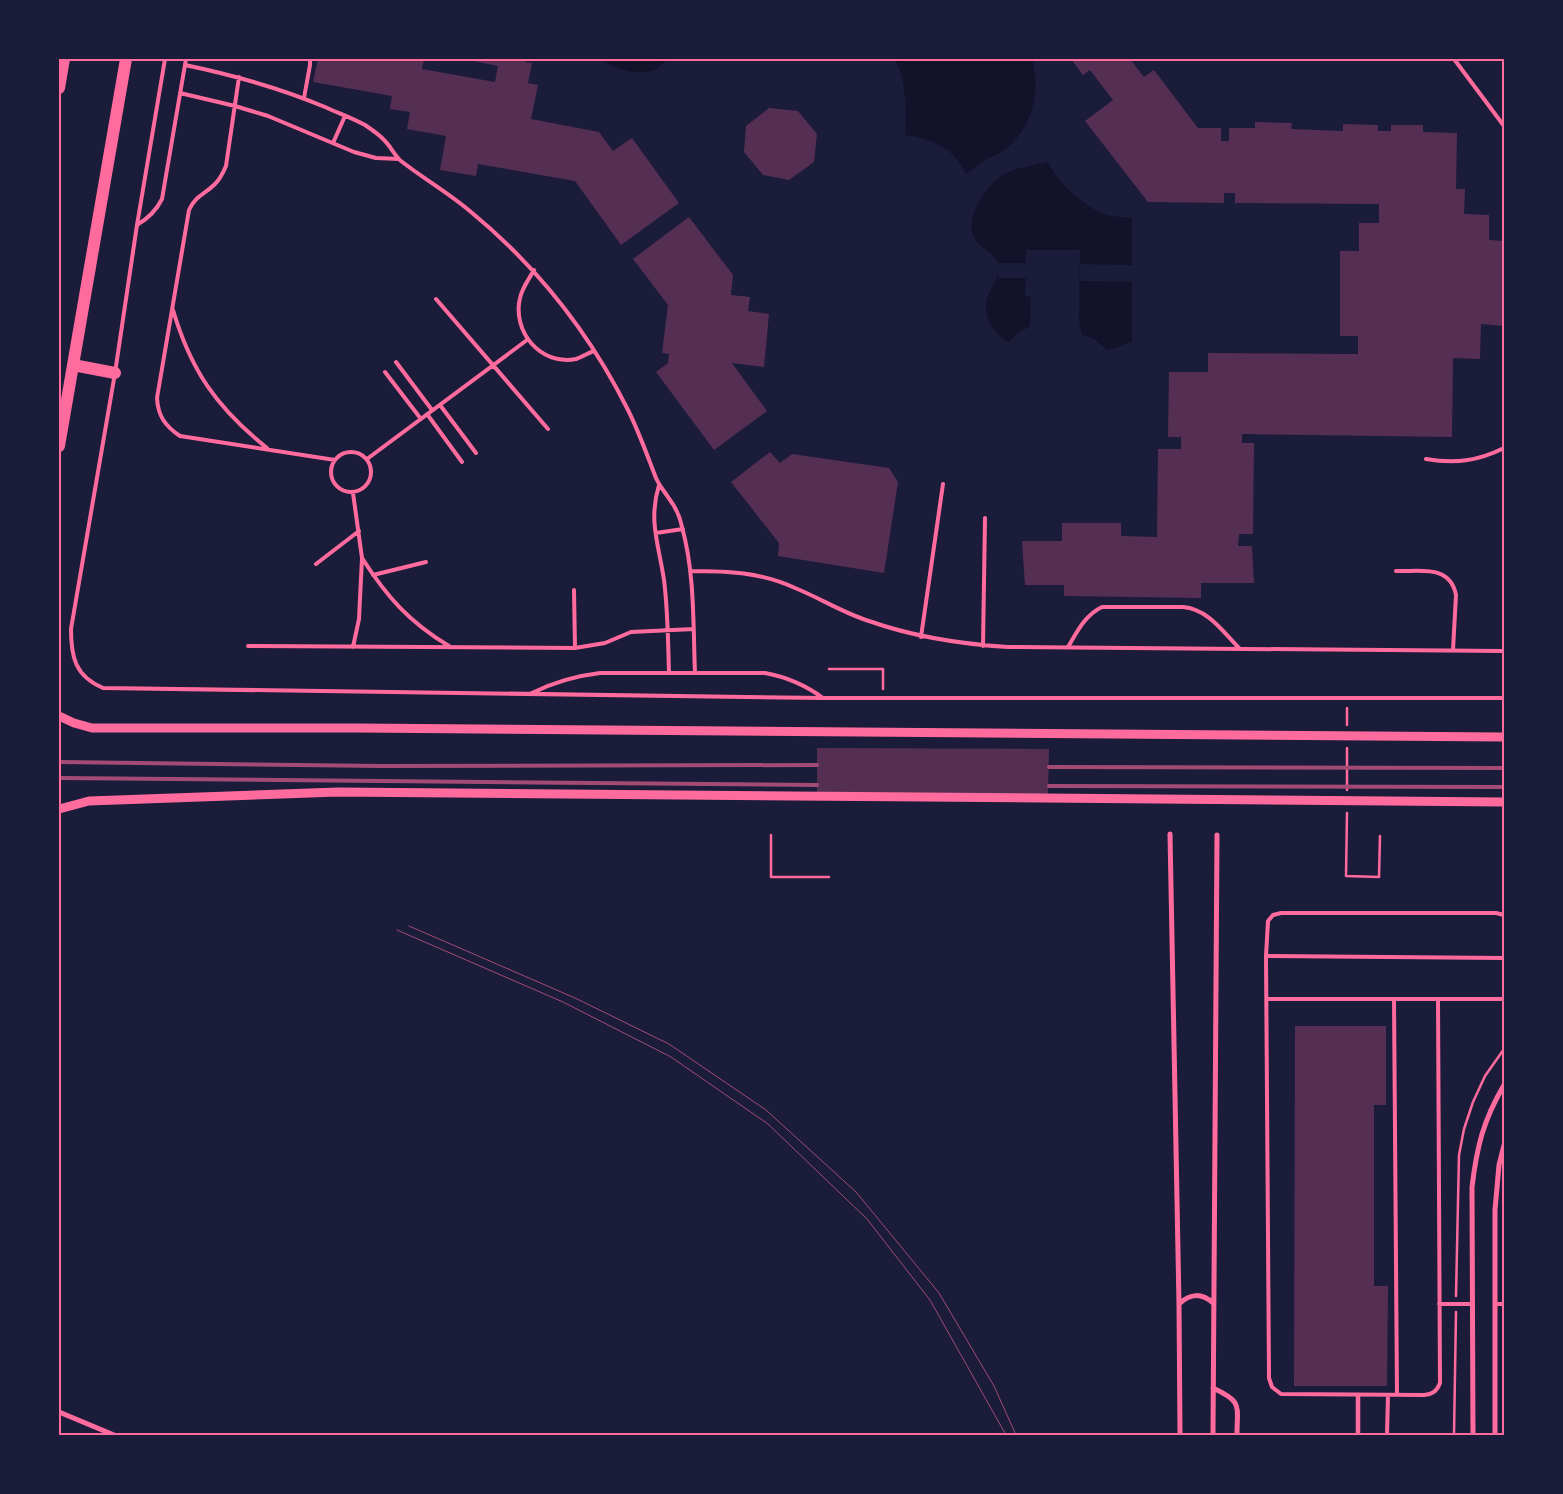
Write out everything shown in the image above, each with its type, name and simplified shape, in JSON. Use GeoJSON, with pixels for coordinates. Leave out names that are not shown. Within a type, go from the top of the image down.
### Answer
{"type":"FeatureCollection","features":[{"type":"Feature","properties":{"kind":"main road"},"geometry":{"type":"LineString","coordinates":[[59,88],[64,59]]}},
{"type":"Feature","properties":{"kind":"main road"},"geometry":{"type":"LineString","coordinates":[[59,446],[126,59]]}},
{"type":"Feature","properties":{"kind":"main road"},"geometry":{"type":"LineString","coordinates":[[73,366],[115,374]]}},
{"type":"Feature","properties":{"kind":"street"},"geometry":{"type":"LineString","coordinates":[[59,716],[74,724],[92,728],[368,728],[1504,737]]}},
{"type":"Feature","properties":{"kind":"street"},"geometry":{"type":"LineString","coordinates":[[59,809],[89,802],[338,792],[1504,802]]}},
{"type":"Feature","properties":{"kind":"street"},"geometry":{"type":"LineString","coordinates":[[1170,834],[1180,1435]]}},
{"type":"Feature","properties":{"kind":"street"},"geometry":{"type":"LineString","coordinates":[[1213,1435],[1217,835]]}},
{"type":"Feature","properties":{"kind":"street"},"geometry":{"type":"LineString","coordinates":[[1473,1435],[1472,1187],[1482,1129],[1504,1085]]}},
{"type":"Feature","properties":{"kind":"street"},"geometry":{"type":"LineString","coordinates":[[1495,1435],[1495,1210],[1499,1165],[1504,1146]]}},
{"type":"Feature","properties":{"kind":"street"},"geometry":{"type":"LineString","coordinates":[[1179,1304],[1196,1295],[1208,1298],[1213,1303]]}},
{"type":"Feature","properties":{"kind":"street"},"geometry":{"type":"LineString","coordinates":[[1213,1388],[1229,1396],[1234,1401],[1237,1407],[1237,1435]]}},
{"type":"Feature","properties":{"kind":"street"},"geometry":{"type":"LineString","coordinates":[[1358,1396],[1358,1435]]}},
{"type":"Feature","properties":{"kind":"street"},"geometry":{"type":"LineString","coordinates":[[59,1412],[114,1435]]}},
{"type":"Feature","properties":{"kind":"lane"},"geometry":{"type":"LineString","coordinates":[[165,59],[137,225],[115,374],[71,629],[71,648],[75,662],[90,682],[103,688],[823,698],[1362,696],[1504,698]]}},
{"type":"Feature","properties":{"kind":"lane"},"geometry":{"type":"LineString","coordinates":[[137,225],[148,219],[156,210],[162,198],[186,59]]}},
{"type":"Feature","properties":{"kind":"lane"},"geometry":{"type":"LineString","coordinates":[[304,98],[310,59]]}},
{"type":"Feature","properties":{"kind":"lane"},"geometry":{"type":"LineString","coordinates":[[1454,59],[1504,126]]}},
{"type":"Feature","properties":{"kind":"lane"},"geometry":{"type":"LineString","coordinates":[[185,65],[239,77],[304,98],[366,126],[385,141],[399,160],[436,184],[470,211],[503,239],[534,270],[576,323],[612,381],[629,412],[659,485],[678,512],[683,529],[690,571],[695,673]]}},
{"type":"Feature","properties":{"kind":"lane"},"geometry":{"type":"LineString","coordinates":[[239,77],[226,166],[214,185],[198,196],[189,210],[157,398],[158,410],[162,421],[170,430],[180,436],[335,460]]}},
{"type":"Feature","properties":{"kind":"lane"},"geometry":{"type":"LineString","coordinates":[[180,92],[268,116],[354,152],[376,158],[399,160]]}},
{"type":"Feature","properties":{"kind":"lane"},"geometry":{"type":"LineString","coordinates":[[333,143],[345,116]]}},
{"type":"Feature","properties":{"kind":"lane"},"geometry":{"type":"LineString","coordinates":[[534,270],[522,291],[518,308],[522,330],[527,340],[543,352],[562,359],[576,359],[594,351]]}},
{"type":"Feature","properties":{"kind":"lane"},"geometry":{"type":"LineString","coordinates":[[436,298],[548,428]]}},
{"type":"Feature","properties":{"kind":"lane"},"geometry":{"type":"LineString","coordinates":[[173,308],[181,336],[192,362],[207,387],[231,417],[268,449]]}},
{"type":"Feature","properties":{"kind":"lane"},"geometry":{"type":"LineString","coordinates":[[367,459],[527,340]]}},
{"type":"Feature","properties":{"kind":"lane"},"geometry":{"type":"LineString","coordinates":[[396,362],[432,410]]}},
{"type":"Feature","properties":{"kind":"lane"},"geometry":{"type":"LineString","coordinates":[[385,372],[421,419]]}},
{"type":"Feature","properties":{"kind":"lane"},"geometry":{"type":"LineString","coordinates":[[440,405],[476,453]]}},
{"type":"Feature","properties":{"kind":"lane"},"geometry":{"type":"LineString","coordinates":[[427,414],[462,462]]}},
{"type":"Feature","properties":{"kind":"lane"},"geometry":{"type":"LineString","coordinates":[[1426,459],[1458,462],[1474,460],[1489,456],[1504,448]]}},
{"type":"Feature","properties":{"kind":"lane"},"geometry":{"type":"LineString","coordinates":[[346,452],[360,453],[367,459],[372,469],[370,482],[366,487],[353,493],[340,490],[332,479],[331,472],[335,460],[346,452]]}},
{"type":"Feature","properties":{"kind":"lane"},"geometry":{"type":"LineString","coordinates":[[921,637],[943,484]]}},
{"type":"Feature","properties":{"kind":"lane"},"geometry":{"type":"LineString","coordinates":[[659,485],[654,501],[653,517],[664,581],[669,673]]}},
{"type":"Feature","properties":{"kind":"lane"},"geometry":{"type":"LineString","coordinates":[[352,647],[359,618],[362,558],[353,493]]}},
{"type":"Feature","properties":{"kind":"lane"},"geometry":{"type":"LineString","coordinates":[[983,646],[985,518]]}},
{"type":"Feature","properties":{"kind":"lane"},"geometry":{"type":"LineString","coordinates":[[656,533],[683,529]]}},
{"type":"Feature","properties":{"kind":"lane"},"geometry":{"type":"LineString","coordinates":[[316,564],[359,531]]}},
{"type":"Feature","properties":{"kind":"lane"},"geometry":{"type":"LineString","coordinates":[[362,558],[392,601],[410,619],[451,648]]}},
{"type":"Feature","properties":{"kind":"lane"},"geometry":{"type":"LineString","coordinates":[[373,575],[426,562]]}},
{"type":"Feature","properties":{"kind":"lane"},"geometry":{"type":"LineString","coordinates":[[690,571],[731,571],[763,577],[794,587],[867,621],[921,637],[1008,648],[1504,650],[1504,602]]}},
{"type":"Feature","properties":{"kind":"lane"},"geometry":{"type":"LineString","coordinates":[[1396,572],[1435,572],[1443,574],[1450,580],[1456,595],[1453,650]]}},
{"type":"Feature","properties":{"kind":"lane"},"geometry":{"type":"LineString","coordinates":[[574,590],[575,648]]}},
{"type":"Feature","properties":{"kind":"lane"},"geometry":{"type":"LineString","coordinates":[[1068,648],[1087,617],[1096,610],[1108,606],[1190,607],[1202,611],[1239,648]]}},
{"type":"Feature","properties":{"kind":"lane"},"geometry":{"type":"LineString","coordinates":[[248,646],[575,648],[599,645],[632,632],[694,629]]}},
{"type":"Feature","properties":{"kind":"lane"},"geometry":{"type":"LineString","coordinates":[[530,694],[552,683],[576,676],[600,673],[765,673],[786,677],[806,686],[823,698]]}},
{"type":"Feature","properties":{"kind":"lane"},"geometry":{"type":"LineString","coordinates":[[1438,999],[1440,1382],[1438,1388],[1430,1394],[1396,1396],[1288,1396],[1276,1392],[1270,1382],[1266,956],[1268,921],[1272,916],[1281,913],[1496,913],[1504,915]]}},
{"type":"Feature","properties":{"kind":"lane"},"geometry":{"type":"LineString","coordinates":[[1266,956],[1504,958]]}},
{"type":"Feature","properties":{"kind":"lane"},"geometry":{"type":"LineString","coordinates":[[1267,999],[1504,999]]}},
{"type":"Feature","properties":{"kind":"lane"},"geometry":{"type":"LineString","coordinates":[[1394,999],[1396,1396]]}},
{"type":"Feature","properties":{"kind":"lane"},"geometry":{"type":"LineString","coordinates":[[1440,1304],[1472,1304]]}},
{"type":"Feature","properties":{"kind":"lane"},"geometry":{"type":"LineString","coordinates":[[1496,1304],[1504,1304]]}},
{"type":"Feature","properties":{"kind":"lane"},"geometry":{"type":"LineString","coordinates":[[1387,1435],[1388,1396]]}},
{"type":"Feature","properties":{"kind":"path"},"geometry":{"type":"LineString","coordinates":[[829,669],[883,669],[884,698]]}},
{"type":"Feature","properties":{"kind":"path"},"geometry":{"type":"LineString","coordinates":[[1347,707],[1347,727]]}},
{"type":"Feature","properties":{"kind":"path"},"geometry":{"type":"LineString","coordinates":[[1347,747],[1347,796]]}},
{"type":"Feature","properties":{"kind":"path"},"geometry":{"type":"LineString","coordinates":[[1347,806],[1346,876],[1379,877],[1380,836]]}},
{"type":"Feature","properties":{"kind":"path"},"geometry":{"type":"LineString","coordinates":[[771,835],[771,878],[829,878]]}},
{"type":"Feature","properties":{"kind":"shaded area"},"geometry":{"type":"Polygon","coordinates":[[[602,59],[668,59],[654,70],[639,72],[619,69],[602,59]]]}},
{"type":"Feature","properties":{"kind":"shaded area"},"geometry":{"type":"Polygon","coordinates":[[[895,59],[1032,59],[1035,72],[1034,98],[1027,122],[1021,133],[1002,152],[982,162],[966,174],[955,157],[941,146],[925,139],[905,135],[904,86],[895,59]]]}},
{"type":"Feature","properties":{"kind":"shaded area"},"geometry":{"type":"Polygon","coordinates":[[[1048,162],[1052,170],[1070,192],[1085,203],[1101,213],[1132,218],[1132,341],[1119,347],[1107,350],[1094,339],[1082,334],[1079,320],[1080,250],[1026,250],[1025,296],[1031,296],[1030,326],[1018,333],[1009,342],[994,330],[988,319],[986,306],[988,294],[997,278],[999,269],[993,255],[978,243],[973,235],[972,219],[975,210],[991,185],[1004,174],[1019,168],[1048,162]]]}},
{"type":"Feature","properties":{"kind":"pier"},"geometry":{"type":"Polygon","coordinates":[[[998,263],[1026,263],[1026,278],[998,278],[998,263]]]}},
{"type":"Feature","properties":{"kind":"pier"},"geometry":{"type":"Polygon","coordinates":[[[1080,264],[1132,265],[1132,282],[1080,281],[1080,264]]]}},
{"type":"Feature","properties":{"kind":"building"},"geometry":{"type":"Polygon","coordinates":[[[318,59],[424,59],[422,69],[495,82],[498,66],[463,59],[525,59],[525,62],[532,63],[528,83],[538,85],[531,119],[599,132],[613,151],[632,138],[679,203],[621,245],[575,181],[478,164],[476,176],[440,170],[446,136],[407,129],[410,112],[390,109],[392,96],[313,82],[318,59]]]}},
{"type":"Feature","properties":{"kind":"building"},"geometry":{"type":"Polygon","coordinates":[[[1071,59],[1130,59],[1144,77],[1154,70],[1198,128],[1221,128],[1221,141],[1229,141],[1229,128],[1255,128],[1255,122],[1292,123],[1291,129],[1343,131],[1343,124],[1378,125],[1378,131],[1391,131],[1391,125],[1423,125],[1423,132],[1457,133],[1456,189],[1465,189],[1464,214],[1489,215],[1489,240],[1504,241],[1504,326],[1481,324],[1480,359],[1453,358],[1452,437],[1242,434],[1242,443],[1254,443],[1253,534],[1239,534],[1238,546],[1252,546],[1254,583],[1201,583],[1201,598],[1064,596],[1064,585],[1025,585],[1022,541],[1062,541],[1062,523],[1121,523],[1121,536],[1157,537],[1158,449],[1181,449],[1181,437],[1168,437],[1169,372],[1208,372],[1208,353],[1358,354],[1358,336],[1340,336],[1340,251],[1359,251],[1359,223],[1379,223],[1379,204],[1235,203],[1235,193],[1224,193],[1224,203],[1148,202],[1085,121],[1113,100],[1090,70],[1083,75],[1071,59]]]}},
{"type":"Feature","properties":{"kind":"building"},"geometry":{"type":"Polygon","coordinates":[[[769,108],[798,111],[817,134],[814,162],[789,180],[763,175],[744,152],[746,126],[769,108]]]}},
{"type":"Feature","properties":{"kind":"building"},"geometry":{"type":"Polygon","coordinates":[[[689,217],[733,275],[731,295],[750,297],[748,311],[769,314],[764,367],[732,363],[767,411],[714,450],[656,372],[668,363],[669,354],[662,353],[668,305],[633,259],[689,217]]]}},
{"type":"Feature","properties":{"kind":"building"},"geometry":{"type":"Polygon","coordinates":[[[770,452],[780,463],[792,454],[889,468],[898,482],[884,573],[778,556],[779,543],[731,482],[770,452]]]}},
{"type":"Feature","properties":{"kind":"building"},"geometry":{"type":"Polygon","coordinates":[[[817,748],[1049,749],[1048,794],[817,793],[817,748]]]}},
{"type":"Feature","properties":{"kind":"building"},"geometry":{"type":"Polygon","coordinates":[[[1295,1026],[1386,1026],[1386,1105],[1374,1105],[1374,1286],[1388,1286],[1387,1386],[1294,1386],[1295,1026]]]}},
{"type":"Feature","properties":{"kind":"tram line"},"geometry":{"type":"LineString","coordinates":[[409,926],[575,998],[669,1044],[766,1110],[856,1192],[939,1293],[994,1386],[1016,1435]]}},
{"type":"Feature","properties":{"kind":"tram line"},"geometry":{"type":"LineString","coordinates":[[397,930],[563,1002],[671,1057],[768,1124],[867,1219],[930,1300],[1006,1435]]}},
{"type":"Feature","properties":{"kind":"railway"},"geometry":{"type":"LineString","coordinates":[[59,762],[382,766],[817,765]]}},
{"type":"Feature","properties":{"kind":"railway"},"geometry":{"type":"LineString","coordinates":[[1049,767],[1504,768]]}},
{"type":"Feature","properties":{"kind":"railway"},"geometry":{"type":"LineString","coordinates":[[59,778],[817,785]]}},
{"type":"Feature","properties":{"kind":"railway"},"geometry":{"type":"LineString","coordinates":[[1049,786],[1504,787]]}}]}
